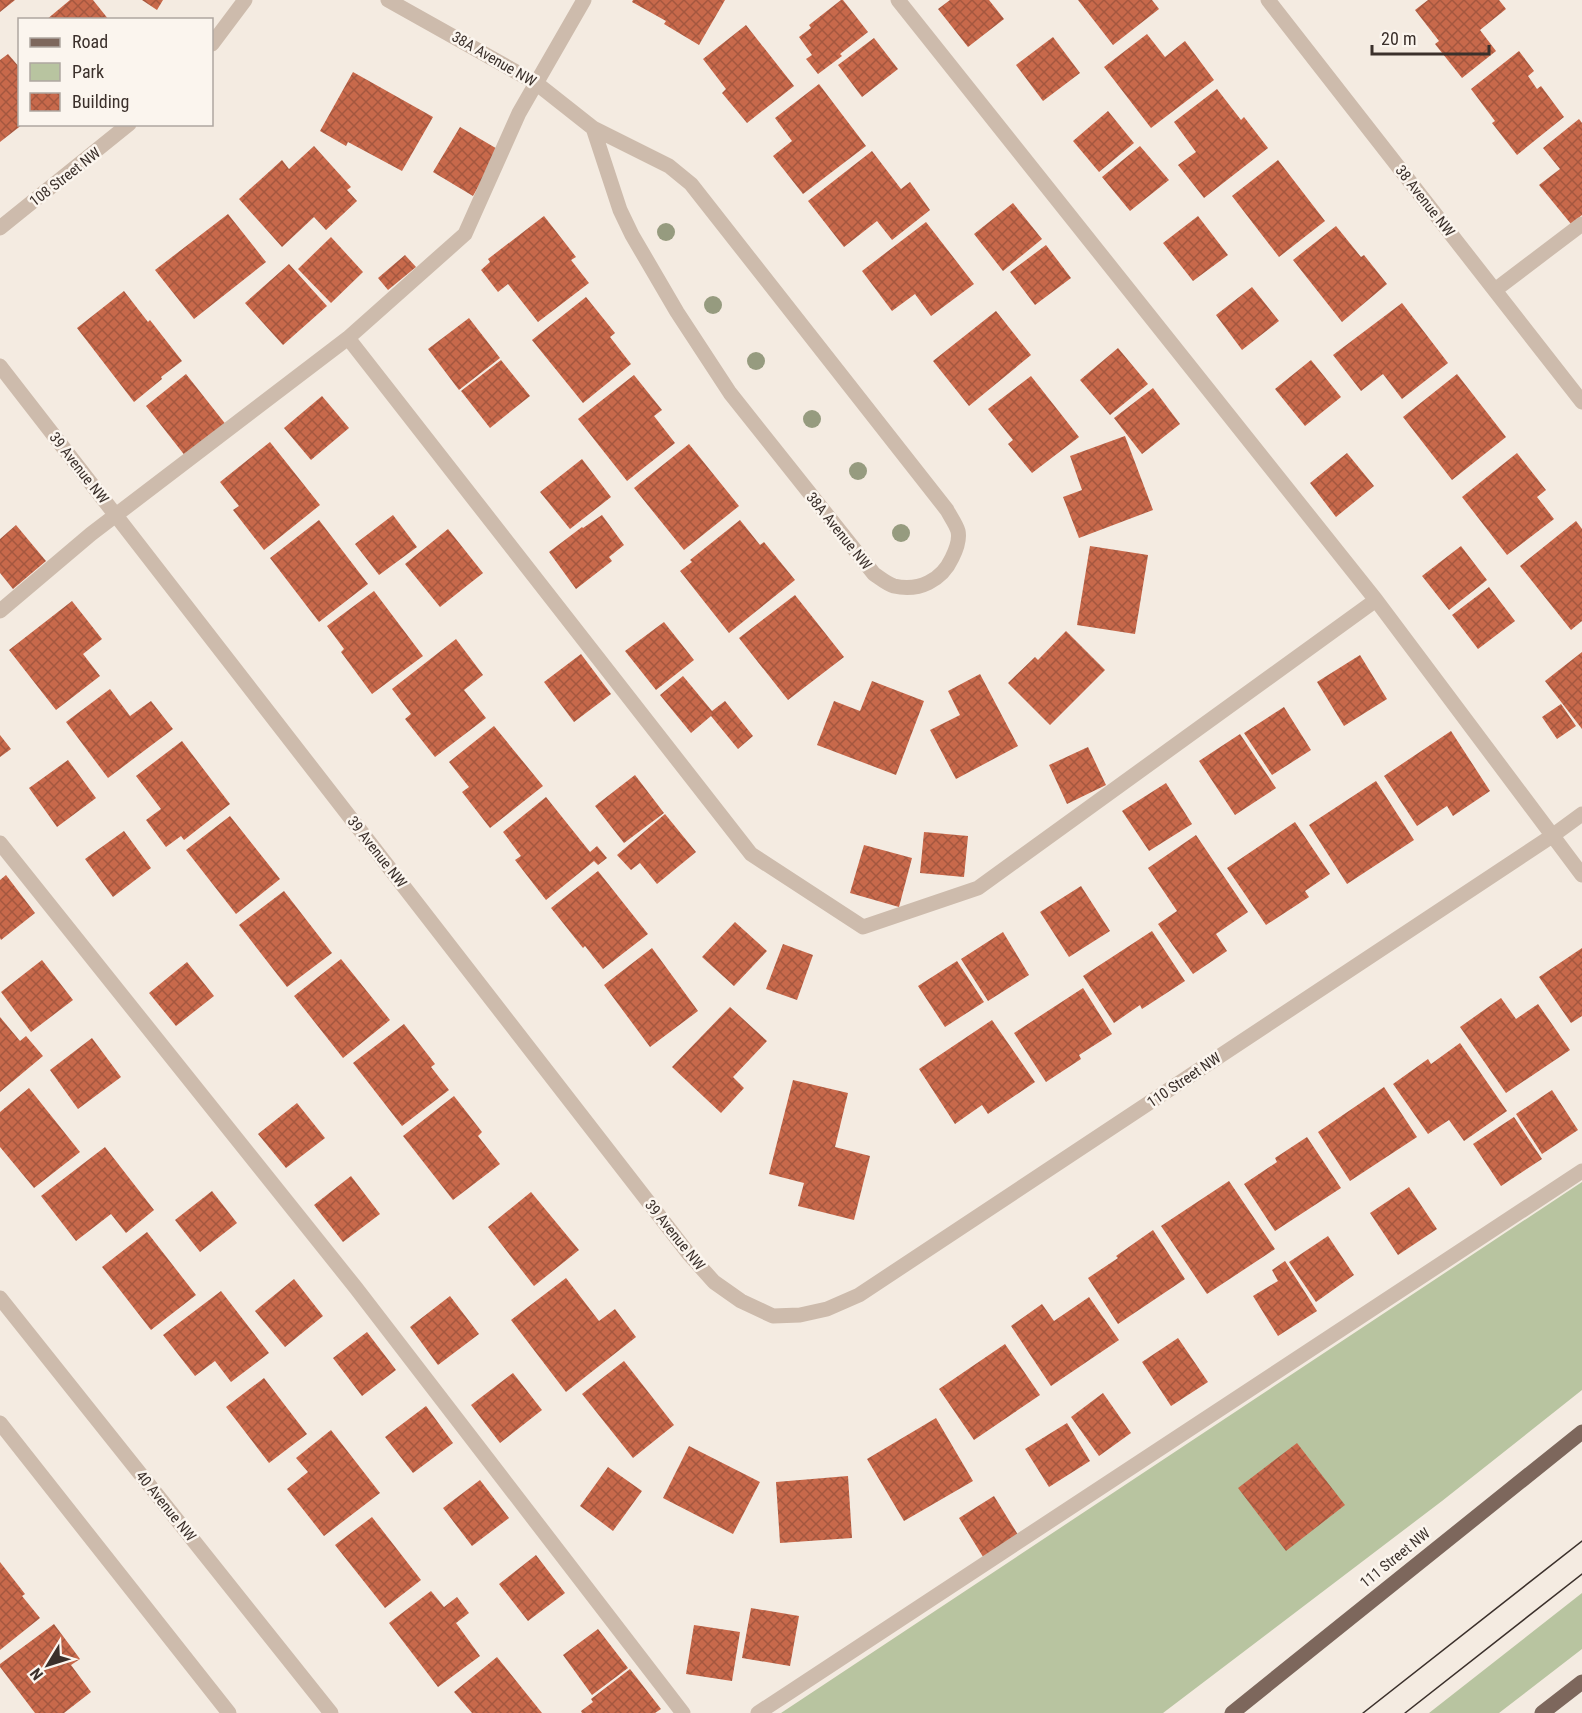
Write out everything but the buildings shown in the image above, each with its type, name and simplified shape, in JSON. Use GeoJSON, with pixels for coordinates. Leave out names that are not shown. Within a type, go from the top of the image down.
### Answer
{"type":"FeatureCollection","features":[{"type":"Feature","properties":{"kind":"main road","name":"111 Street NW"},"geometry":{"type":"LineString","coordinates":[[1232,1713],[1582,1432]]}},
{"type":"Feature","properties":{"kind":"main road"},"geometry":{"type":"LineString","coordinates":[[1542,1713],[1582,1682]]}},
{"type":"Feature","properties":{"kind":"street"},"geometry":{"type":"LineString","coordinates":[[213,43],[245,0]]}},
{"type":"Feature","properties":{"kind":"street","name":"38A Avenue NW"},"geometry":{"type":"LineString","coordinates":[[388,0],[536,83],[593,128],[669,166],[691,184],[947,510],[958,531],[957,547],[948,566],[938,578],[925,585],[907,587],[893,586],[874,574],[730,393],[677,312],[632,235],[620,210],[593,128]]}},
{"type":"Feature","properties":{"kind":"street"},"geometry":{"type":"LineString","coordinates":[[0,611],[115,515],[348,338],[465,234],[519,113],[584,0]]}},
{"type":"Feature","properties":{"kind":"street"},"geometry":{"type":"LineString","coordinates":[[898,0],[1376,600],[1582,875]]}},
{"type":"Feature","properties":{"kind":"street","name":"38 Avenue NW"},"geometry":{"type":"LineString","coordinates":[[1268,0],[1582,402]]}},
{"type":"Feature","properties":{"kind":"street","name":"108 Street NW"},"geometry":{"type":"LineString","coordinates":[[0,228],[127,126]]}},
{"type":"Feature","properties":{"kind":"street"},"geometry":{"type":"LineString","coordinates":[[1495,290],[1582,224]]}},
{"type":"Feature","properties":{"kind":"street"},"geometry":{"type":"LineString","coordinates":[[348,338],[751,854],[863,927],[978,888],[1376,600]]}},
{"type":"Feature","properties":{"kind":"street","name":"39 Avenue NW"},"geometry":{"type":"LineString","coordinates":[[0,366],[688,1253],[714,1282],[741,1301],[773,1316]]}},
{"type":"Feature","properties":{"kind":"street","name":"110 Street NW"},"geometry":{"type":"LineString","coordinates":[[773,1316],[800,1315],[827,1309],[859,1295],[1552,837],[1582,814]]}},
{"type":"Feature","properties":{"kind":"street"},"geometry":{"type":"LineString","coordinates":[[0,843],[356,1288],[683,1713]]}},
{"type":"Feature","properties":{"kind":"street"},"geometry":{"type":"LineString","coordinates":[[758,1713],[1582,1171]]}},
{"type":"Feature","properties":{"kind":"street","name":"40 Avenue NW"},"geometry":{"type":"LineString","coordinates":[[0,1298],[331,1713]]}},
{"type":"Feature","properties":{"kind":"street"},"geometry":{"type":"LineString","coordinates":[[0,1423],[229,1713]]}},
{"type":"Feature","properties":{"kind":"green space"},"geometry":{"type":"Polygon","coordinates":[[[1582,1182],[1582,1390],[1442,1501],[1163,1713],[781,1713],[1582,1182]]]}},
{"type":"Feature","properties":{"kind":"green space"},"geometry":{"type":"Polygon","coordinates":[[[1582,1593],[1582,1649],[1499,1713],[1429,1713],[1582,1593]]]}},
{"type":"Feature","properties":{"kind":"tram line"},"geometry":{"type":"LineString","coordinates":[[1363,1713],[1582,1541]]}},
{"type":"Feature","properties":{"kind":"tram line"},"geometry":{"type":"LineString","coordinates":[[1405,1713],[1582,1574]]}}]}
